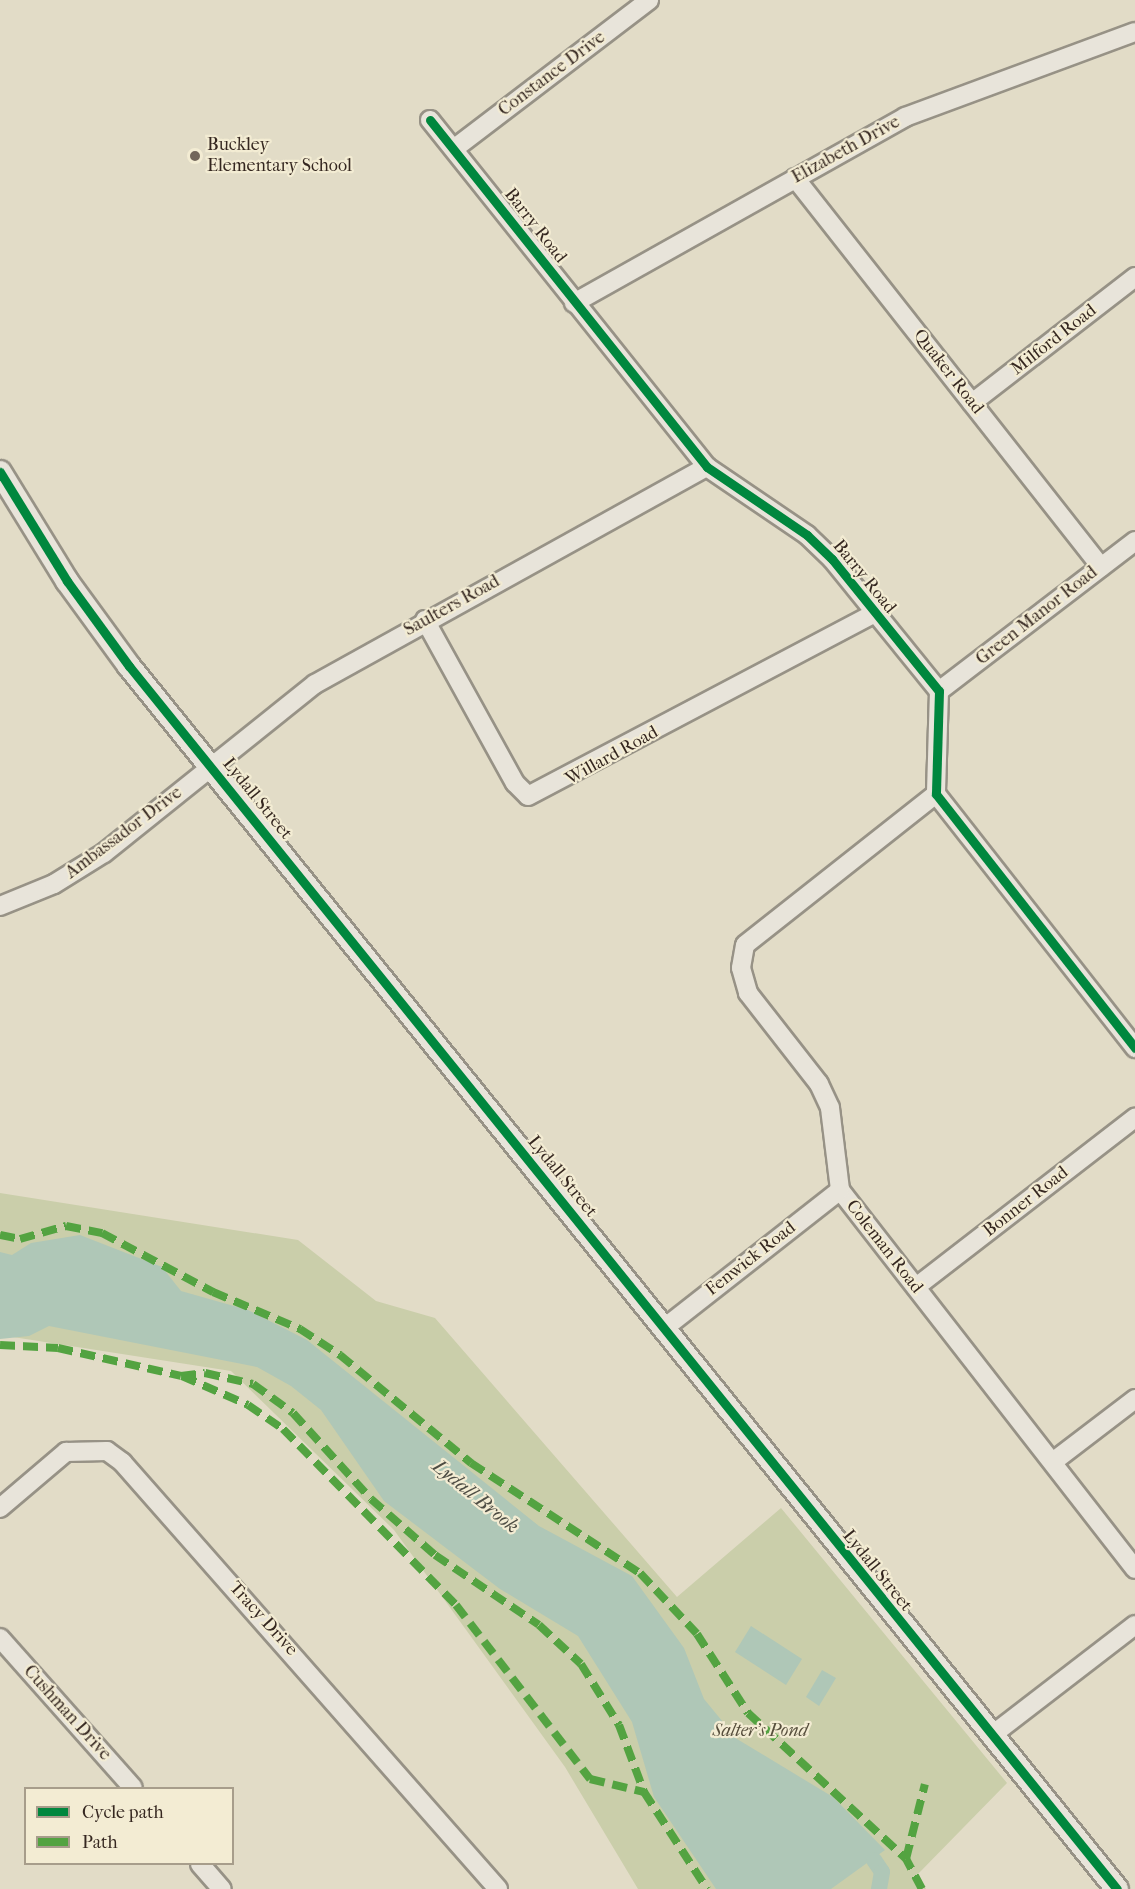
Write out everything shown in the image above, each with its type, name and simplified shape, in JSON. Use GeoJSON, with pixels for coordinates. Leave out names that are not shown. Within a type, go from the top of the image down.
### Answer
{"type":"FeatureCollection","features":[{"type":"Feature","properties":{"kind":"street","name":"Constance Drive"},"geometry":{"type":"LineString","coordinates":[[454,148],[649,0]]}},
{"type":"Feature","properties":{"kind":"street","name":"Elizabeth Drive"},"geometry":{"type":"LineString","coordinates":[[574,303],[905,117],[1135,32]]}},
{"type":"Feature","properties":{"kind":"street","name":"Barry Road"},"geometry":{"type":"LineString","coordinates":[[430,120],[707,467],[807,535],[939,691]]}},
{"type":"Feature","properties":{"kind":"street","name":"Quaker Road"},"geometry":{"type":"LineString","coordinates":[[795,178],[1101,567]]}},
{"type":"Feature","properties":{"kind":"street","name":"Milford Road"},"geometry":{"type":"LineString","coordinates":[[972,403],[1135,277]]}},
{"type":"Feature","properties":{"kind":"street","name":"Saulters Road"},"geometry":{"type":"LineString","coordinates":[[210,767],[315,684],[425,620],[707,467]]}},
{"type":"Feature","properties":{"kind":"street","name":"Lydall Street"},"geometry":{"type":"LineString","coordinates":[[0,472],[74,590],[210,767],[991,1736],[1117,1889]]}},
{"type":"Feature","properties":{"kind":"street","name":"Green Manor Road"},"geometry":{"type":"LineString","coordinates":[[939,691],[1135,541]]}},
{"type":"Feature","properties":{"kind":"street","name":"Willard Road"},"geometry":{"type":"LineString","coordinates":[[425,620],[515,783],[528,796],[873,614]]}},
{"type":"Feature","properties":{"kind":"street"},"geometry":{"type":"LineString","coordinates":[[939,691],[936,794],[1135,1048]]}},
{"type":"Feature","properties":{"kind":"street","name":"Ambassador Drive"},"geometry":{"type":"LineString","coordinates":[[0,906],[54,884],[104,853],[210,767]]}},
{"type":"Feature","properties":{"kind":"street","name":"Coleman Road"},"geometry":{"type":"LineString","coordinates":[[936,794],[746,945],[741,968],[748,993],[819,1084],[830,1108],[840,1190],[1054,1461],[1135,1569]]}},
{"type":"Feature","properties":{"kind":"street","name":"Bonner Road"},"geometry":{"type":"LineString","coordinates":[[916,1287],[1135,1118]]}},
{"type":"Feature","properties":{"kind":"street","name":"Fenwick Road"},"geometry":{"type":"LineString","coordinates":[[663,1329],[840,1190]]}},
{"type":"Feature","properties":{"kind":"street"},"geometry":{"type":"LineString","coordinates":[[1054,1461],[1135,1399]]}},
{"type":"Feature","properties":{"kind":"street","name":"Tracy Drive"},"geometry":{"type":"LineString","coordinates":[[0,1508],[66,1452],[107,1451],[122,1462],[498,1889]]}},
{"type":"Feature","properties":{"kind":"street"},"geometry":{"type":"LineString","coordinates":[[991,1736],[1135,1625]]}},
{"type":"Feature","properties":{"kind":"street","name":"Cushman Drive"},"geometry":{"type":"LineString","coordinates":[[0,1638],[132,1787]]}},
{"type":"Feature","properties":{"kind":"street"},"geometry":{"type":"LineString","coordinates":[[202,1865],[222,1889]]}},
{"type":"Feature","properties":{"kind":"green space","name":"Salter's Pond"},"geometry":{"type":"Polygon","coordinates":[[[0,1193],[298,1240],[376,1301],[435,1318],[677,1597],[781,1508],[1007,1783],[918,1874],[926,1889],[638,1889],[565,1767],[394,1530],[231,1371],[0,1335],[0,1193]]]}},
{"type":"Feature","properties":{"kind":"water","name":"Salter's Pond"},"geometry":{"type":"Polygon","coordinates":[[[80,1235],[162,1267],[181,1291],[248,1310],[307,1340],[539,1526],[632,1576],[684,1648],[704,1699],[737,1739],[833,1797],[885,1850],[831,1889],[716,1889],[654,1797],[632,1722],[578,1636],[500,1589],[384,1501],[321,1410],[291,1386],[257,1367],[49,1326],[29,1336],[0,1339],[0,1252],[12,1255],[31,1243],[80,1235]]]}},
{"type":"Feature","properties":{"kind":"water"},"geometry":{"type":"Polygon","coordinates":[[[751,1626],[802,1659],[786,1685],[735,1652],[751,1626]]]}},
{"type":"Feature","properties":{"kind":"water"},"geometry":{"type":"Polygon","coordinates":[[[822,1670],[836,1678],[819,1706],[806,1697],[822,1670]]]}},
{"type":"Feature","properties":{"kind":"waterway"},"geometry":{"type":"LineString","coordinates":[[874,1860],[882,1872],[879,1889]]}},
{"type":"Feature","properties":{"kind":"marked path"},"geometry":{"type":"LineString","coordinates":[[0,1235],[20,1239],[66,1226],[102,1233],[213,1292],[300,1329],[340,1355],[471,1463],[640,1573],[697,1634],[748,1713],[906,1859]]}},
{"type":"Feature","properties":{"kind":"marked path"},"geometry":{"type":"LineString","coordinates":[[0,1345],[58,1348],[181,1376],[205,1373],[253,1384],[293,1413],[371,1499],[435,1555],[539,1625],[581,1664],[619,1725],[644,1792],[707,1889]]}},
{"type":"Feature","properties":{"kind":"marked path"},"geometry":{"type":"LineString","coordinates":[[182,1376],[248,1405],[283,1429],[456,1605],[590,1779],[644,1792]]}},
{"type":"Feature","properties":{"kind":"marked path"},"geometry":{"type":"LineString","coordinates":[[922,1889],[906,1859],[925,1784]]}},
{"type":"Feature","properties":{"kind":"cycle path"},"geometry":{"type":"LineString","coordinates":[[430,120],[707,467],[807,535],[832,559],[939,691],[936,794],[1135,1048]]}},
{"type":"Feature","properties":{"kind":"cycle path"},"geometry":{"type":"LineString","coordinates":[[0,472],[67,581],[129,666],[1117,1889]]}},
{"type":"Feature","properties":{"kind":"place","name":"Buckley Elementary School"},"geometry":{"type":"Point","coordinates":[195,156]}},
{"type":"Feature","properties":{"kind":"water label","name":"Lydall Brook"},"geometry":{"type":"Point","coordinates":[476,1496]}}]}
